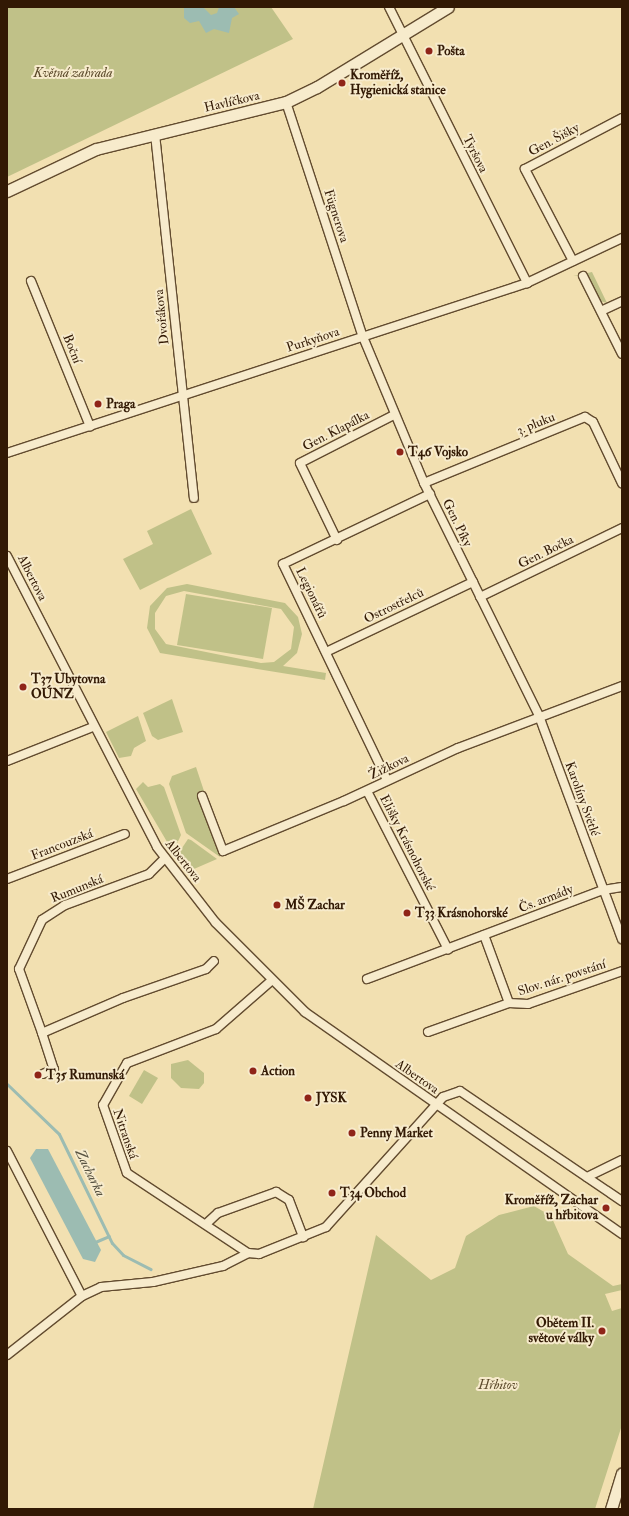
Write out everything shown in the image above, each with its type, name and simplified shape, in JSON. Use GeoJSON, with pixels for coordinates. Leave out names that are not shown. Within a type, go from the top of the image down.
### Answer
{"type":"FeatureCollection","features":[{"type":"Feature","properties":{"kind":"street","name":"Tyršova"},"geometry":{"type":"LineString","coordinates":[[389,7],[401,37],[527,283]]}},
{"type":"Feature","properties":{"kind":"street","name":"Havlíčkova"},"geometry":{"type":"LineString","coordinates":[[7,191],[96,149],[286,102],[401,37],[448,7]]}},
{"type":"Feature","properties":{"kind":"street","name":"Fügnerova"},"geometry":{"type":"LineString","coordinates":[[286,102],[363,337]]}},
{"type":"Feature","properties":{"kind":"street","name":"Gen. Šišky"},"geometry":{"type":"LineString","coordinates":[[573,261],[525,169],[622,118]]}},
{"type":"Feature","properties":{"kind":"street","name":"Dvořákova"},"geometry":{"type":"LineString","coordinates":[[155,134],[194,498]]}},
{"type":"Feature","properties":{"kind":"street","name":"Purkyňova"},"geometry":{"type":"LineString","coordinates":[[7,453],[527,283],[622,238]]}},
{"type":"Feature","properties":{"kind":"street"},"geometry":{"type":"LineString","coordinates":[[583,276],[622,354]]}},
{"type":"Feature","properties":{"kind":"street","name":"Boční"},"geometry":{"type":"LineString","coordinates":[[31,281],[90,426]]}},
{"type":"Feature","properties":{"kind":"street"},"geometry":{"type":"LineString","coordinates":[[601,311],[622,301]]}},
{"type":"Feature","properties":{"kind":"street","name":"Gen. Píky"},"geometry":{"type":"LineString","coordinates":[[363,337],[394,415],[424,483],[539,716]]}},
{"type":"Feature","properties":{"kind":"street","name":"Gen. Klapálka"},"geometry":{"type":"LineString","coordinates":[[336,540],[300,463],[394,415]]}},
{"type":"Feature","properties":{"kind":"street","name":"3. pluku"},"geometry":{"type":"LineString","coordinates":[[424,483],[585,417],[593,422],[622,484]]}},
{"type":"Feature","properties":{"kind":"street"},"geometry":{"type":"LineString","coordinates":[[614,466],[622,462]]}},
{"type":"Feature","properties":{"kind":"street","name":"Legionářů"},"geometry":{"type":"LineString","coordinates":[[387,780],[283,564],[430,494]]}},
{"type":"Feature","properties":{"kind":"street","name":"Gen. Bočka"},"geometry":{"type":"LineString","coordinates":[[480,597],[622,528]]}},
{"type":"Feature","properties":{"kind":"street","name":"Albertova"},"geometry":{"type":"LineString","coordinates":[[7,556],[93,727],[165,858],[216,923],[271,981],[310,1016],[622,1234]]}},
{"type":"Feature","properties":{"kind":"street","name":"Ostrostřelců"},"geometry":{"type":"LineString","coordinates":[[326,652],[473,582]]}},
{"type":"Feature","properties":{"kind":"street","name":"Žižkova"},"geometry":{"type":"LineString","coordinates":[[202,796],[223,851],[367,791],[387,780],[539,716],[622,686]]}},
{"type":"Feature","properties":{"kind":"street","name":"Karolíny Světlé"},"geometry":{"type":"LineString","coordinates":[[539,716],[603,890]]}},
{"type":"Feature","properties":{"kind":"street"},"geometry":{"type":"LineString","coordinates":[[7,761],[70,738],[93,727]]}},
{"type":"Feature","properties":{"kind":"street","name":"Elišky Krásnohorské"},"geometry":{"type":"LineString","coordinates":[[367,791],[448,949]]}},
{"type":"Feature","properties":{"kind":"street","name":"Francouzská"},"geometry":{"type":"LineString","coordinates":[[7,879],[125,834]]}},
{"type":"Feature","properties":{"kind":"street","name":"Rumunská"},"geometry":{"type":"LineString","coordinates":[[43,1074],[54,1069],[19,968],[42,920],[65,905],[149,874],[165,858]]}},
{"type":"Feature","properties":{"kind":"street","name":"Čs. armády"},"geometry":{"type":"LineString","coordinates":[[367,979],[603,890],[622,887]]}},
{"type":"Feature","properties":{"kind":"street"},"geometry":{"type":"LineString","coordinates":[[603,890],[622,939]]}},
{"type":"Feature","properties":{"kind":"street","name":"Slov. nár. povstání"},"geometry":{"type":"LineString","coordinates":[[484,935],[509,1003]]}},
{"type":"Feature","properties":{"kind":"street"},"geometry":{"type":"LineString","coordinates":[[42,1033],[123,998],[206,969],[214,961]]}},
{"type":"Feature","properties":{"kind":"street","name":"Slov. nár. povstání"},"geometry":{"type":"LineString","coordinates":[[428,1032],[509,1003],[528,1004],[622,971]]}},
{"type":"Feature","properties":{"kind":"street","name":"Nitranská"},"geometry":{"type":"LineString","coordinates":[[248,1253],[127,1173],[103,1105],[127,1063],[216,1030],[271,981]]}},
{"type":"Feature","properties":{"kind":"street","name":"Albertova"},"geometry":{"type":"LineString","coordinates":[[436,1105],[449,1092],[460,1091],[622,1201]]}},
{"type":"Feature","properties":{"kind":"street"},"geometry":{"type":"LineString","coordinates":[[7,1355],[82,1296],[110,1283],[152,1282],[223,1266],[248,1253],[259,1254],[303,1237],[336,1218],[436,1105]]}},
{"type":"Feature","properties":{"kind":"street"},"geometry":{"type":"LineString","coordinates":[[7,1151],[82,1296]]}},
{"type":"Feature","properties":{"kind":"street"},"geometry":{"type":"LineString","coordinates":[[587,1177],[622,1160]]}},
{"type":"Feature","properties":{"kind":"street"},"geometry":{"type":"LineString","coordinates":[[206,1224],[218,1212],[276,1192],[289,1200],[303,1237]]}},
{"type":"Feature","properties":{"kind":"street"},"geometry":{"type":"LineString","coordinates":[[611,1509],[622,1474]]}},
{"type":"Feature","properties":{"kind":"green space","name":"Květná zahrada"},"geometry":{"type":"Polygon","coordinates":[[[7,7],[271,7],[293,39],[7,177],[7,7]]]}},
{"type":"Feature","properties":{"kind":"green space"},"geometry":{"type":"Polygon","coordinates":[[[592,272],[607,303],[600,301],[587,275],[573,276],[592,272]]]}},
{"type":"Feature","properties":{"kind":"green space"},"geometry":{"type":"Polygon","coordinates":[[[191,509],[212,554],[140,590],[123,559],[153,544],[147,531],[191,509]]]}},
{"type":"Feature","properties":{"kind":"green space"},"geometry":{"type":"Polygon","coordinates":[[[187,584],[285,603],[298,617],[302,634],[297,653],[283,666],[326,673],[325,680],[160,653],[147,628],[150,606],[167,588],[187,584]],[[184,591],[166,596],[155,613],[155,629],[166,644],[261,663],[274,662],[291,649],[294,627],[281,609],[184,591]]]}},
{"type":"Feature","properties":{"kind":"green space"},"geometry":{"type":"Polygon","coordinates":[[[186,594],[272,608],[263,659],[177,645],[186,594]]]}},
{"type":"Feature","properties":{"kind":"green space"},"geometry":{"type":"Polygon","coordinates":[[[172,699],[183,732],[158,740],[152,736],[143,713],[172,699]]]}},
{"type":"Feature","properties":{"kind":"green space"},"geometry":{"type":"Polygon","coordinates":[[[138,716],[146,741],[134,748],[131,756],[119,758],[106,732],[138,716]]]}},
{"type":"Feature","properties":{"kind":"green space"},"geometry":{"type":"Polygon","coordinates":[[[196,767],[205,794],[201,796],[220,857],[186,833],[169,784],[172,776],[196,767]]]}},
{"type":"Feature","properties":{"kind":"green space"},"geometry":{"type":"Polygon","coordinates":[[[143,782],[148,787],[160,784],[164,787],[181,835],[173,852],[136,789],[143,782]]]}},
{"type":"Feature","properties":{"kind":"green space"},"geometry":{"type":"Polygon","coordinates":[[[188,839],[217,859],[187,872],[176,857],[188,839]]]}},
{"type":"Feature","properties":{"kind":"green space"},"geometry":{"type":"Polygon","coordinates":[[[188,1060],[204,1073],[204,1083],[199,1089],[181,1088],[171,1078],[171,1064],[188,1060]]]}},
{"type":"Feature","properties":{"kind":"green space"},"geometry":{"type":"Polygon","coordinates":[[[144,1070],[158,1078],[142,1104],[129,1096],[144,1070]]]}},
{"type":"Feature","properties":{"kind":"green space","name":"Hřbitov"},"geometry":{"type":"Polygon","coordinates":[[[534,1206],[551,1216],[568,1254],[613,1286],[622,1284],[622,1290],[605,1294],[612,1311],[622,1308],[622,1425],[595,1509],[313,1509],[376,1235],[431,1280],[455,1268],[466,1236],[499,1215],[534,1206]]]}},
{"type":"Feature","properties":{"kind":"water"},"geometry":{"type":"Polygon","coordinates":[[[184,7],[203,7],[211,15],[217,13],[219,7],[234,7],[239,14],[232,18],[229,33],[214,29],[206,33],[199,21],[190,23],[184,18],[184,7]]]}},
{"type":"Feature","properties":{"kind":"water"},"geometry":{"type":"Polygon","coordinates":[[[36,1149],[48,1149],[101,1250],[95,1262],[83,1259],[30,1158],[36,1149]]]}},
{"type":"Feature","properties":{"kind":"waterway","name":"Zacharka"},"geometry":{"type":"LineString","coordinates":[[7,1084],[59,1134],[112,1243],[123,1255],[151,1269]]}},
{"type":"Feature","properties":{"kind":"waterway"},"geometry":{"type":"LineString","coordinates":[[95,1242],[109,1236]]}},
{"type":"Feature","properties":{"kind":"place","name":"Pošta"},"geometry":{"type":"Point","coordinates":[429,51]}},
{"type":"Feature","properties":{"kind":"place","name":"Kroměříž, Hygienická stanice"},"geometry":{"type":"Point","coordinates":[342,83]}},
{"type":"Feature","properties":{"kind":"place","name":"Praga"},"geometry":{"type":"Point","coordinates":[98,404]}},
{"type":"Feature","properties":{"kind":"place","name":"T46 Vojsko"},"geometry":{"type":"Point","coordinates":[400,452]}},
{"type":"Feature","properties":{"kind":"place","name":"T37 Ubytovna OÚNZ"},"geometry":{"type":"Point","coordinates":[23,687]}},
{"type":"Feature","properties":{"kind":"place","name":"MŠ Zachar"},"geometry":{"type":"Point","coordinates":[277,905]}},
{"type":"Feature","properties":{"kind":"place","name":"T33 Krásnohorské"},"geometry":{"type":"Point","coordinates":[407,913]}},
{"type":"Feature","properties":{"kind":"place","name":"Action"},"geometry":{"type":"Point","coordinates":[253,1071]}},
{"type":"Feature","properties":{"kind":"place","name":"T35 Rumunská"},"geometry":{"type":"Point","coordinates":[38,1075]}},
{"type":"Feature","properties":{"kind":"place","name":"JYSK"},"geometry":{"type":"Point","coordinates":[308,1098]}},
{"type":"Feature","properties":{"kind":"place","name":"Penny Market"},"geometry":{"type":"Point","coordinates":[352,1133]}},
{"type":"Feature","properties":{"kind":"place","name":"T34 Obchod"},"geometry":{"type":"Point","coordinates":[332,1193]}},
{"type":"Feature","properties":{"kind":"place","name":"Kroměříž, Zachar u hřbitova"},"geometry":{"type":"Point","coordinates":[606,1208]}},
{"type":"Feature","properties":{"kind":"place","name":"Obětem II. světové války"},"geometry":{"type":"Point","coordinates":[602,1331]}}]}
